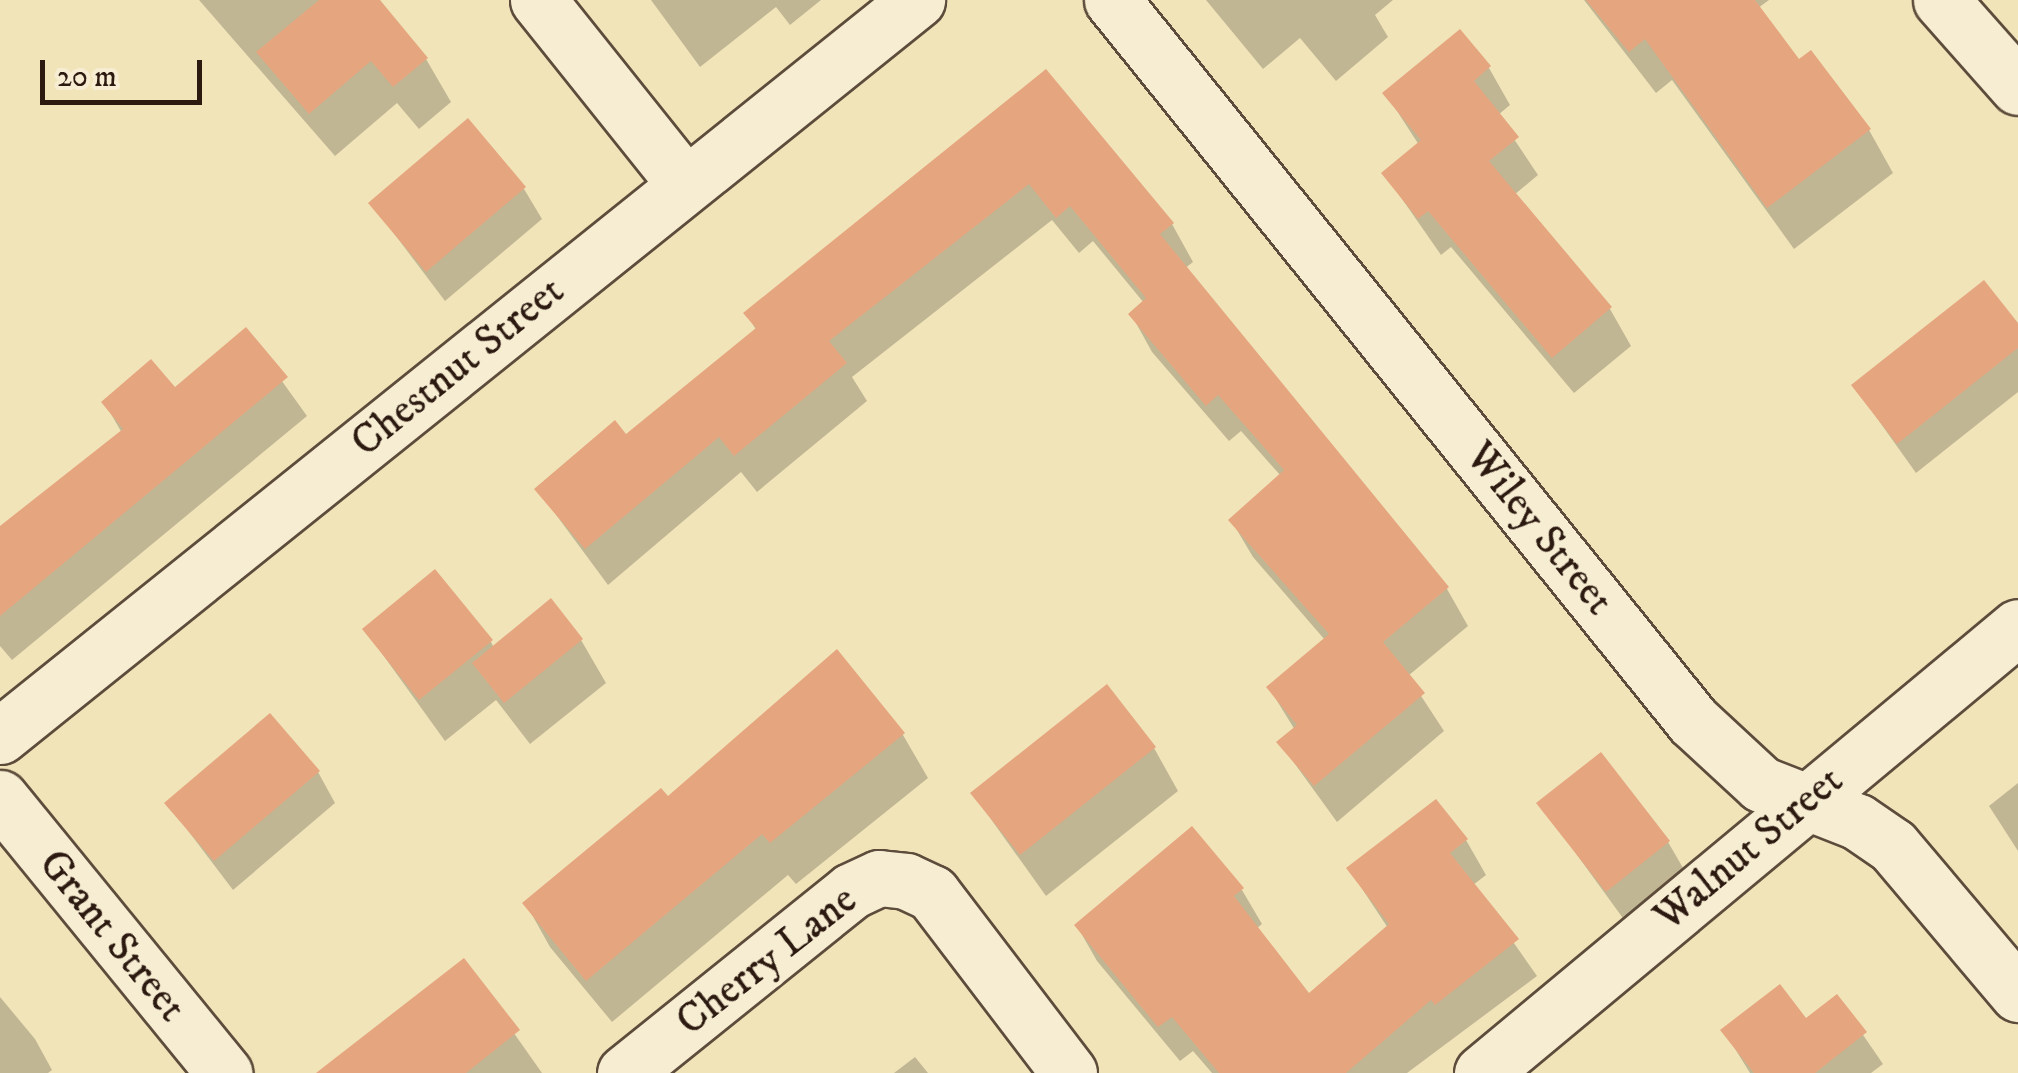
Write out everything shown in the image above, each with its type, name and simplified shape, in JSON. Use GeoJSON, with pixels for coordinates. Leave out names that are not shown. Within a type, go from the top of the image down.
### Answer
{"type":"FeatureCollection","features":[{"type":"Feature","properties":{"kind":"street"},"geometry":{"type":"LineString","coordinates":[[538,0],[685,184]]}},
{"type":"Feature","properties":{"kind":"street","name":"Chestnut Street"},"geometry":{"type":"LineString","coordinates":[[0,736],[917,0]]}},
{"type":"Feature","properties":{"kind":"street","name":"Wiley Street"},"geometry":{"type":"LineString","coordinates":[[1112,0],[1693,720],[1761,784],[1858,822],[1893,846],[2018,994]]}},
{"type":"Feature","properties":{"kind":"street"},"geometry":{"type":"LineString","coordinates":[[1940,0],[2018,87]]}},
{"type":"Feature","properties":{"kind":"street","name":"Walnut Street"},"geometry":{"type":"LineString","coordinates":[[1482,1073],[2018,627]]}},
{"type":"Feature","properties":{"kind":"street","name":"Grant Street"},"geometry":{"type":"LineString","coordinates":[[0,798],[224,1073]]}},
{"type":"Feature","properties":{"kind":"street","name":"Cherry Lane"},"geometry":{"type":"LineString","coordinates":[[625,1073],[850,891],[879,878],[906,880],[932,894],[1068,1073]]}},
{"type":"Feature","properties":{"kind":"building"},"geometry":{"type":"Polygon","coordinates":[[[319,0],[380,0],[428,58],[393,87],[371,61],[309,114],[256,52],[319,0]]]}},
{"type":"Feature","properties":{"kind":"building"},"geometry":{"type":"Polygon","coordinates":[[[1586,0],[1755,0],[1799,59],[1811,50],[1871,129],[1767,208],[1645,39],[1629,52],[1586,0]]]}},
{"type":"Feature","properties":{"kind":"building"},"geometry":{"type":"Polygon","coordinates":[[[1460,29],[1491,66],[1474,81],[1519,137],[1489,161],[1612,307],[1552,358],[1428,211],[1418,219],[1381,173],[1421,140],[1382,93],[1460,29]]]}},
{"type":"Feature","properties":{"kind":"building"},"geometry":{"type":"Polygon","coordinates":[[[1046,69],[1174,223],[1160,234],[1449,587],[1383,642],[1425,693],[1314,786],[1276,742],[1297,725],[1266,687],[1329,634],[1228,520],[1284,470],[1218,395],[1206,406],[1128,314],[1146,298],[1070,206],[1056,218],[1029,184],[829,341],[847,363],[734,456],[719,437],[585,549],[534,489],[615,420],[626,434],[756,328],[743,313],[1046,69]]]}},
{"type":"Feature","properties":{"kind":"building"},"geometry":{"type":"Polygon","coordinates":[[[468,118],[526,187],[426,272],[368,203],[468,118]]]}},
{"type":"Feature","properties":{"kind":"building"},"geometry":{"type":"Polygon","coordinates":[[[1984,280],[2018,323],[2018,348],[1897,444],[1851,385],[1984,280]]]}},
{"type":"Feature","properties":{"kind":"building"},"geometry":{"type":"Polygon","coordinates":[[[246,327],[288,377],[0,616],[0,526],[123,429],[101,402],[151,359],[175,387],[246,327]]]}},
{"type":"Feature","properties":{"kind":"building"},"geometry":{"type":"Polygon","coordinates":[[[435,569],[493,640],[419,700],[362,629],[435,569]]]}},
{"type":"Feature","properties":{"kind":"building"},"geometry":{"type":"Polygon","coordinates":[[[551,598],[583,639],[504,703],[472,663],[551,598]]]}},
{"type":"Feature","properties":{"kind":"building"},"geometry":{"type":"Polygon","coordinates":[[[837,649],[905,733],[770,843],[762,834],[586,981],[522,903],[661,788],[668,796],[837,649]]]}},
{"type":"Feature","properties":{"kind":"building"},"geometry":{"type":"Polygon","coordinates":[[[1107,684],[1156,747],[1020,855],[970,793],[1107,684]]]}},
{"type":"Feature","properties":{"kind":"building"},"geometry":{"type":"Polygon","coordinates":[[[270,713],[320,771],[214,861],[164,803],[270,713]]]}},
{"type":"Feature","properties":{"kind":"building"},"geometry":{"type":"Polygon","coordinates":[[[1601,752],[1670,841],[1606,892],[1536,803],[1601,752]]]}},
{"type":"Feature","properties":{"kind":"building"},"geometry":{"type":"Polygon","coordinates":[[[1436,799],[1468,839],[1450,853],[1519,939],[1435,1005],[1431,1000],[1346,1073],[1219,1073],[1172,1017],[1158,1027],[1074,925],[1192,826],[1244,888],[1234,896],[1309,993],[1389,924],[1346,868],[1436,799]]]}},
{"type":"Feature","properties":{"kind":"building"},"geometry":{"type":"Polygon","coordinates":[[[464,958],[520,1030],[466,1073],[316,1073],[464,958]]]}},
{"type":"Feature","properties":{"kind":"building"},"geometry":{"type":"Polygon","coordinates":[[[1780,984],[1806,1018],[1837,994],[1867,1032],[1815,1073],[1754,1073],[1720,1030],[1780,984]]]}}]}
